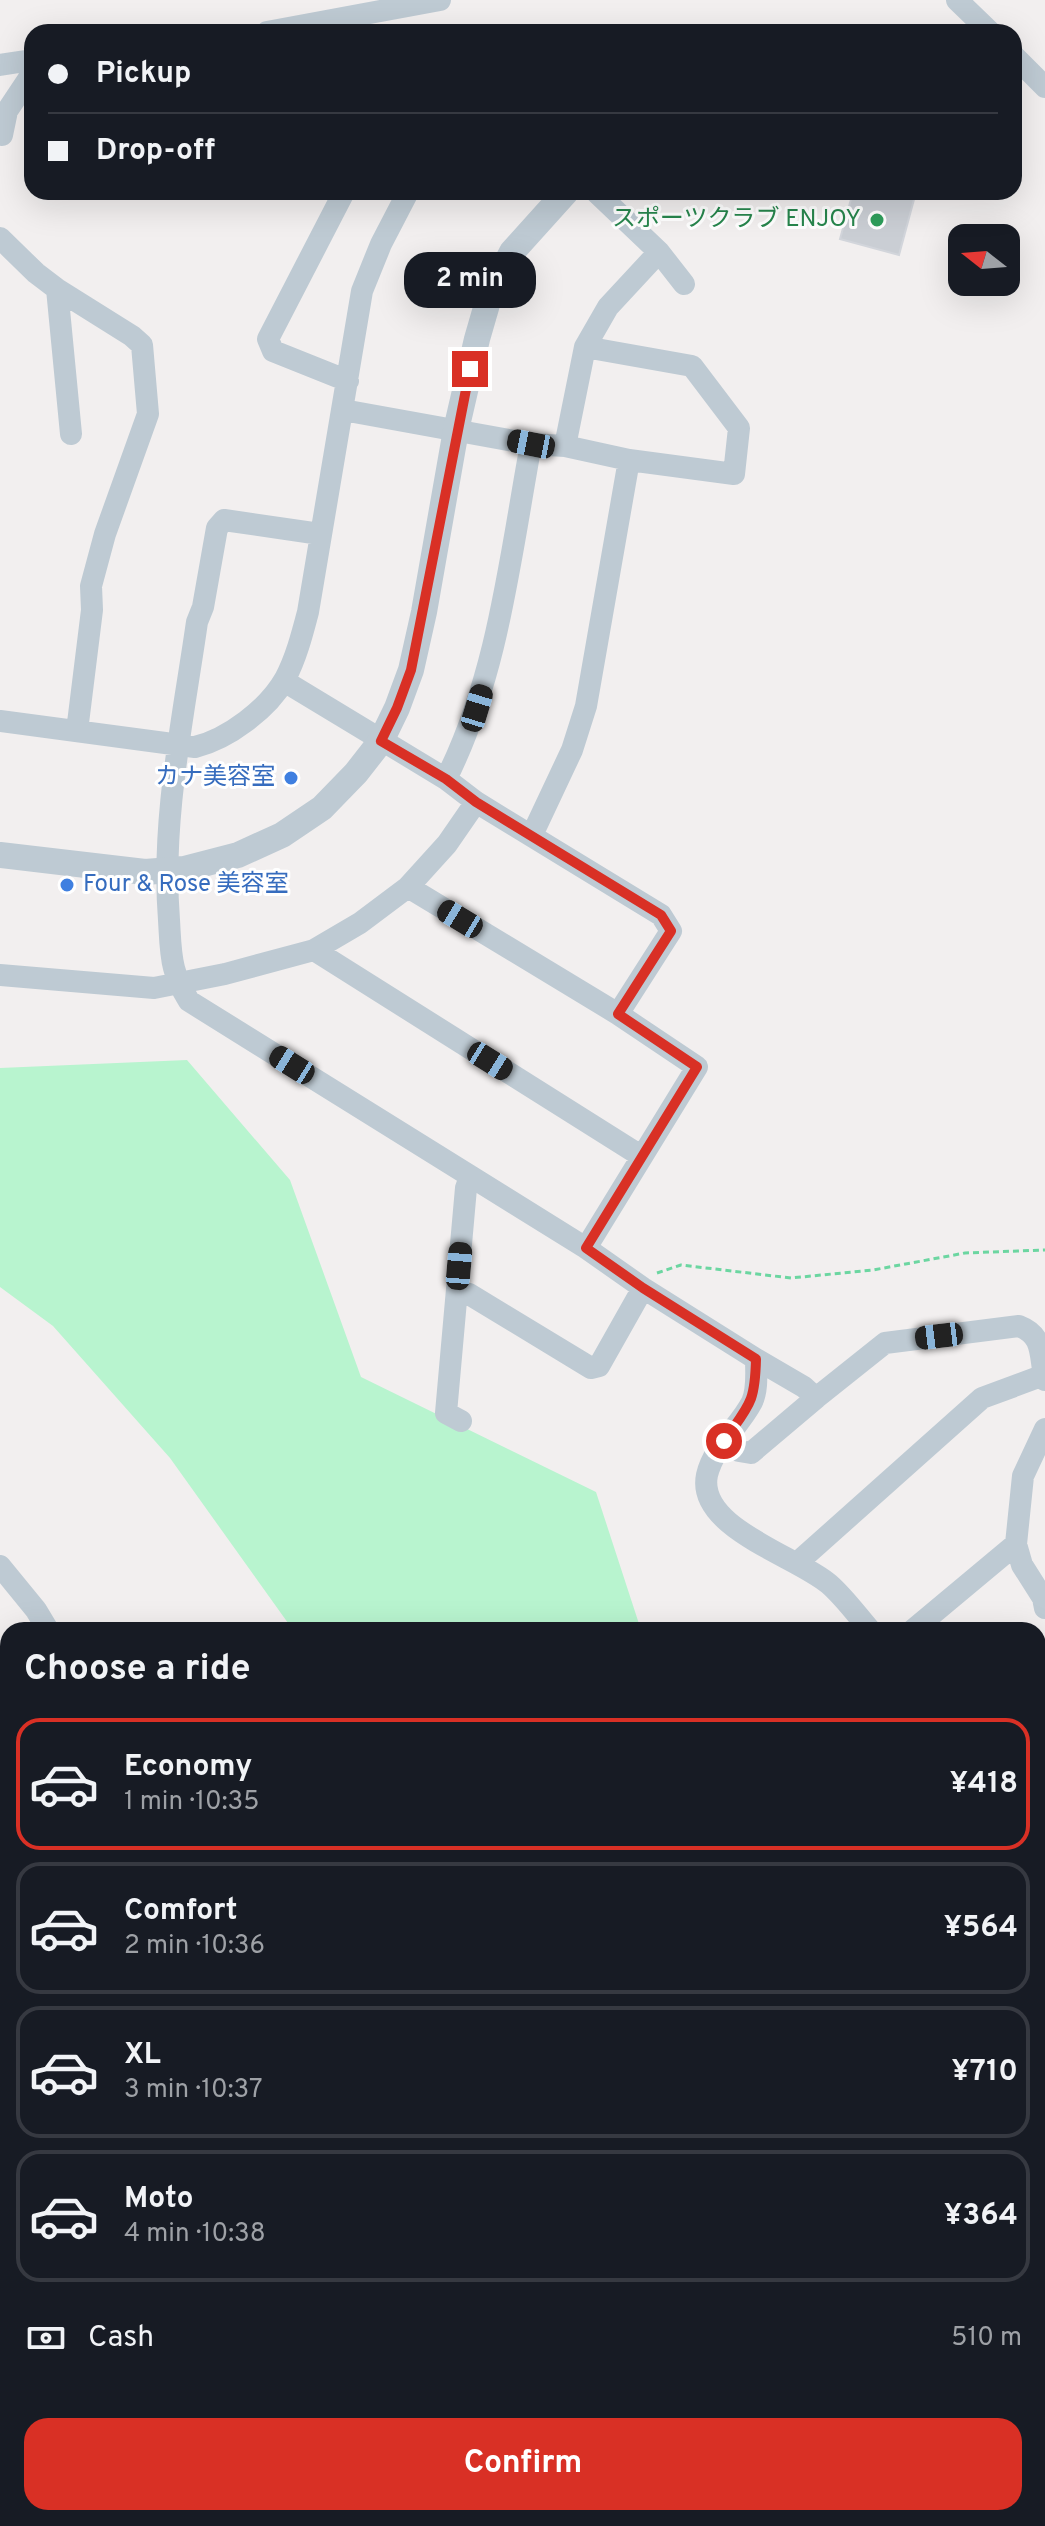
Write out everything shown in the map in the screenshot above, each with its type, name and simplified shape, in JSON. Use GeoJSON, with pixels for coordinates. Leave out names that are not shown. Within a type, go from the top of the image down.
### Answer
{"type":"FeatureCollection","features":[{"type":"Feature","properties":{"kind":"street"},"geometry":{"type":"LineString","coordinates":[[310,24],[440,0]]}},
{"type":"Feature","properties":{"kind":"street"},"geometry":{"type":"LineString","coordinates":[[957,0],[982,24]]}},
{"type":"Feature","properties":{"kind":"street"},"geometry":{"type":"LineString","coordinates":[[0,65],[24,61]]}},
{"type":"Feature","properties":{"kind":"street"},"geometry":{"type":"LineString","coordinates":[[1022,64],[1045,87]]}},
{"type":"Feature","properties":{"kind":"street"},"geometry":{"type":"LineString","coordinates":[[1,137],[7,111],[24,86]]}},
{"type":"Feature","properties":{"kind":"street"},"geometry":{"type":"LineString","coordinates":[[1,137],[24,109]]}},
{"type":"Feature","properties":{"kind":"street"},"geometry":{"type":"LineString","coordinates":[[340,200],[268,339],[273,351],[348,381]]}},
{"type":"Feature","properties":{"kind":"street"},"geometry":{"type":"LineString","coordinates":[[0,721],[195,747],[215,742],[252,717],[284,681],[300,643],[308,612],[362,291],[404,200]]}},
{"type":"Feature","properties":{"kind":"street"},"geometry":{"type":"LineString","coordinates":[[0,855],[167,872],[238,855],[282,835],[322,808],[356,773],[381,741],[411,670],[456,430],[490,294],[512,252],[559,200]]}},
{"type":"Feature","properties":{"kind":"street"},"geometry":{"type":"LineString","coordinates":[[604,200],[659,252],[684,284]]}},
{"type":"Feature","properties":{"kind":"street"},"geometry":{"type":"LineString","coordinates":[[0,238],[57,289],[142,345],[148,414],[105,534],[91,586],[92,610],[77,731]]}},
{"type":"Feature","properties":{"kind":"street"},"geometry":{"type":"LineString","coordinates":[[565,446],[585,347],[608,307],[659,252]]}},
{"type":"Feature","properties":{"kind":"street"},"geometry":{"type":"LineString","coordinates":[[57,289],[71,434]]}},
{"type":"Feature","properties":{"kind":"street"},"geometry":{"type":"LineString","coordinates":[[343,410],[531,444],[565,446],[629,460],[734,474],[739,428],[692,366],[585,347]]}},
{"type":"Feature","properties":{"kind":"street"},"geometry":{"type":"LineString","coordinates":[[446,779],[466,739],[489,670],[531,444]]}},
{"type":"Feature","properties":{"kind":"street"},"geometry":{"type":"LineString","coordinates":[[532,835],[572,750],[586,706],[629,460]]}},
{"type":"Feature","properties":{"kind":"street"},"geometry":{"type":"LineString","coordinates":[[320,534],[224,520],[217,528],[203,607],[197,622],[179,743],[167,872],[173,965],[189,1001],[586,1248],[643,1288],[804,1387],[816,1398]]}},
{"type":"Feature","properties":{"kind":"street"},"geometry":{"type":"LineString","coordinates":[[284,681],[661,915],[671,931],[618,1014]]}},
{"type":"Feature","properties":{"kind":"street"},"geometry":{"type":"LineString","coordinates":[[0,975],[154,988],[314,950],[360,923],[408,887],[447,844],[476,802]]}},
{"type":"Feature","properties":{"kind":"street"},"geometry":{"type":"LineString","coordinates":[[408,887],[618,1014],[697,1067],[586,1248]]}},
{"type":"Feature","properties":{"kind":"street"},"geometry":{"type":"LineString","coordinates":[[314,950],[641,1156]]}},
{"type":"Feature","properties":{"kind":"street"},"geometry":{"type":"LineString","coordinates":[[461,1421],[446,1413],[466,1188],[470,1177]]}},
{"type":"Feature","properties":{"kind":"street"},"geometry":{"type":"LineString","coordinates":[[457,1291],[469,1294],[591,1368],[599,1366],[643,1288]]}},
{"type":"Feature","properties":{"kind":"street"},"geometry":{"type":"LineString","coordinates":[[724,1441],[739,1451],[751,1453],[885,1343],[1019,1326],[1031,1330],[1038,1339],[1044,1377],[982,1398],[797,1563]]}},
{"type":"Feature","properties":{"kind":"street"},"geometry":{"type":"LineString","coordinates":[[756,1359],[756,1389],[752,1401],[711,1461],[706,1480],[712,1504],[729,1526],[829,1584],[863,1622]]}},
{"type":"Feature","properties":{"kind":"street"},"geometry":{"type":"LineString","coordinates":[[1045,1429],[1023,1476],[1016,1544],[1022,1565],[1043,1598],[1045,1608]]}},
{"type":"Feature","properties":{"kind":"street"},"geometry":{"type":"LineString","coordinates":[[923,1622],[1016,1544]]}},
{"type":"Feature","properties":{"kind":"street"},"geometry":{"type":"LineString","coordinates":[[0,1566],[43,1622]]}},
{"type":"Feature","properties":{"kind":"path"},"geometry":{"type":"LineString","coordinates":[[643,1288],[651,1275],[681,1265],[791,1278],[873,1270],[965,1253],[1045,1250]]}},
{"type":"Feature","properties":{"kind":"green space"},"geometry":{"type":"Polygon","coordinates":[[[187,1060],[290,1180],[361,1377],[596,1492],[638,1622],[287,1622],[170,1458],[53,1326],[0,1287],[0,1068],[187,1060]]]}},
{"type":"Feature","properties":{"kind":"building","name":"スポーツクラブ ENJOY"},"geometry":{"type":"Polygon","coordinates":[[[851,200],[914,200],[899,255],[840,239],[851,200]]]}},
{"type":"Feature","properties":{"kind":"place","name":"スポーツクラブ ENJOY"},"geometry":{"type":"Point","coordinates":[877,220]}},
{"type":"Feature","properties":{"kind":"place","name":"カナ美容室"},"geometry":{"type":"Point","coordinates":[291,778]}},
{"type":"Feature","properties":{"kind":"place","name":"Four & Rose 美容室"},"geometry":{"type":"Point","coordinates":[67,885]}},
{"type":"Feature","properties":{"kind":"route"},"geometry":{"type":"LineString","coordinates":[[470,369],[411,670],[381,741],[661,915],[671,931],[618,1014],[697,1067],[586,1248],[756,1359],[756,1389],[752,1401],[724,1441]]}}]}
